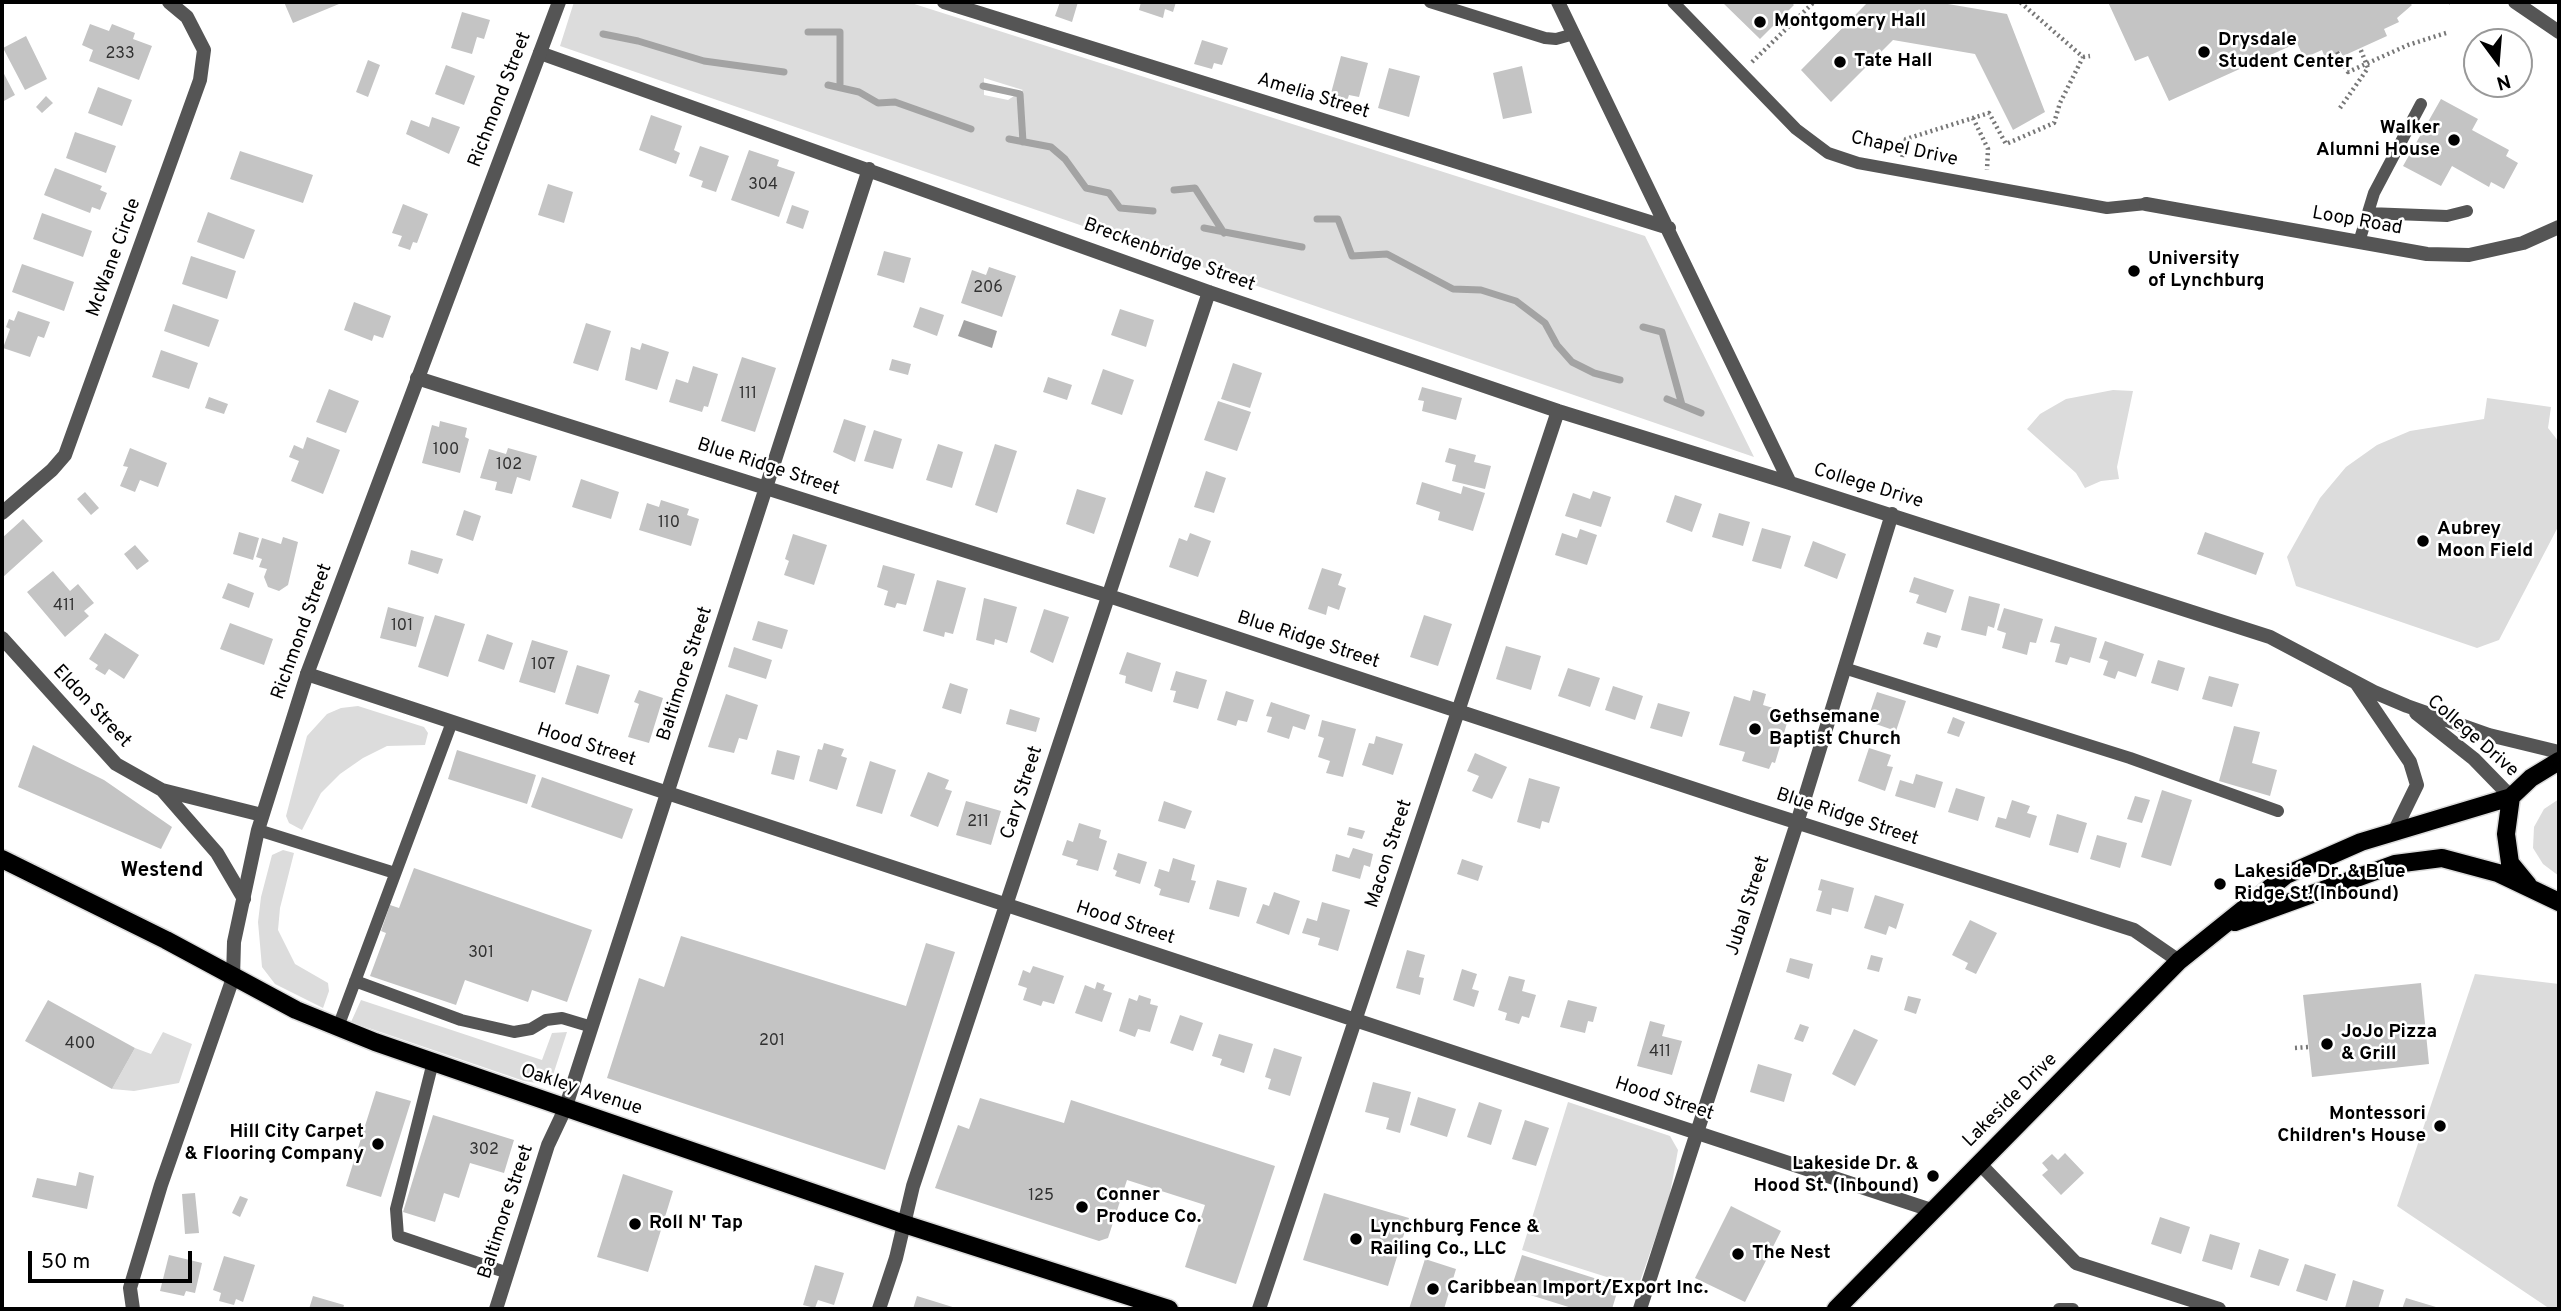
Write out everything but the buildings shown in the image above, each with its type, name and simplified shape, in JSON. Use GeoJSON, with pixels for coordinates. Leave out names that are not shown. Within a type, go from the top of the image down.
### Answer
{"type":"FeatureCollection","features":[{"type":"Feature","properties":{"kind":"main road"},"geometry":{"type":"LineString","coordinates":[[2533,890],[2510,863],[2505,834],[2511,797],[2532,778],[2559,761]]}},
{"type":"Feature","properties":{"kind":"main road","name":"Lakeside Drive"},"geometry":{"type":"LineString","coordinates":[[1836,1309],[2179,961],[2286,875],[2361,842],[2511,797]]}},
{"type":"Feature","properties":{"kind":"main road","name":"Lakeside Drive"},"geometry":{"type":"LineString","coordinates":[[2221,927],[2395,864],[2442,858],[2498,873],[2559,902]]}},
{"type":"Feature","properties":{"kind":"main road","name":"Oakley Avenue"},"geometry":{"type":"LineString","coordinates":[[2,859],[166,940],[233,978],[338,1027],[565,1109],[904,1224],[1169,1309]]}},
{"type":"Feature","properties":{"kind":"street","name":"McWane Circle"},"geometry":{"type":"LineString","coordinates":[[2,513],[52,470],[65,455],[200,80],[204,50],[187,17],[169,2]]}},
{"type":"Feature","properties":{"kind":"street","name":"Richmond Street"},"geometry":{"type":"LineString","coordinates":[[133,1309],[130,1288],[161,1185],[233,978],[234,943],[258,830],[307,674],[559,2]]}},
{"type":"Feature","properties":{"kind":"street","name":"Amelia Street"},"geometry":{"type":"LineString","coordinates":[[944,2],[1669,228]]}},
{"type":"Feature","properties":{"kind":"street","name":"College Drive"},"geometry":{"type":"LineString","coordinates":[[1558,2],[1790,483],[2270,637],[2407,706],[2489,735],[2559,752]]}},
{"type":"Feature","properties":{"kind":"street"},"geometry":{"type":"LineString","coordinates":[[2515,2],[2559,32]]}},
{"type":"Feature","properties":{"kind":"street","name":"Breckenbridge Street"},"geometry":{"type":"LineString","coordinates":[[540,53],[1209,292],[1558,411],[1790,483]]}},
{"type":"Feature","properties":{"kind":"street","name":"Baltimore Street"},"geometry":{"type":"LineString","coordinates":[[496,1309],[548,1145],[565,1109],[592,1027],[869,169]]}},
{"type":"Feature","properties":{"kind":"street","name":"Loop Road"},"geometry":{"type":"LineString","coordinates":[[2146,204],[2427,254],[2469,255],[2523,243],[2559,227]]}},
{"type":"Feature","properties":{"kind":"street","name":"Cary Street"},"geometry":{"type":"LineString","coordinates":[[879,1309],[913,1186],[1209,292]]}},
{"type":"Feature","properties":{"kind":"street","name":"Blue Ridge Street"},"geometry":{"type":"LineString","coordinates":[[417,378],[1109,596],[2134,930],[2179,961]]}},
{"type":"Feature","properties":{"kind":"street","name":"Macon Street"},"geometry":{"type":"LineString","coordinates":[[1259,1309],[1558,411]]}},
{"type":"Feature","properties":{"kind":"street","name":"Jubal Street"},"geometry":{"type":"LineString","coordinates":[[1640,1309],[1797,822],[1892,514]]}},
{"type":"Feature","properties":{"kind":"street","name":"Eldon Street"},"geometry":{"type":"LineString","coordinates":[[2,638],[116,764],[162,790],[262,815]]}},
{"type":"Feature","properties":{"kind":"street","name":"Hood Street"},"geometry":{"type":"LineString","coordinates":[[307,674],[1931,1210]]}},
{"type":"Feature","properties":{"kind":"street","name":"College Drive"},"geometry":{"type":"LineString","coordinates":[[2356,682],[2410,762],[2417,785],[2394,832]]}},
{"type":"Feature","properties":{"kind":"street","name":"College Drive"},"geometry":{"type":"LineString","coordinates":[[2407,706],[2474,759],[2511,797]]}},
{"type":"Feature","properties":{"kind":"street","name":"Eldon Street"},"geometry":{"type":"LineString","coordinates":[[162,790],[217,853],[244,899]]}},
{"type":"Feature","properties":{"kind":"street"},"geometry":{"type":"LineString","coordinates":[[1979,1163],[2076,1263],[2219,1309]]}},
{"type":"Feature","properties":{"kind":"lane"},"geometry":{"type":"LineString","coordinates":[[1430,2],[1545,38],[1556,39],[1574,34]]}},
{"type":"Feature","properties":{"kind":"lane","name":"Chapel Drive"},"geometry":{"type":"LineString","coordinates":[[1673,2],[1796,129],[1828,153],[1900,170],[2107,208],[2146,204]]}},
{"type":"Feature","properties":{"kind":"lane"},"geometry":{"type":"LineString","coordinates":[[2359,242],[2374,193],[2421,104]]}},
{"type":"Feature","properties":{"kind":"lane"},"geometry":{"type":"LineString","coordinates":[[2368,214],[2447,216],[2468,211]]}},
{"type":"Feature","properties":{"kind":"lane"},"geometry":{"type":"LineString","coordinates":[[1844,668],[2130,758],[2278,811]]}},
{"type":"Feature","properties":{"kind":"lane"},"geometry":{"type":"LineString","coordinates":[[338,1027],[452,722]]}},
{"type":"Feature","properties":{"kind":"lane"},"geometry":{"type":"LineString","coordinates":[[258,830],[395,873]]}},
{"type":"Feature","properties":{"kind":"lane"},"geometry":{"type":"LineString","coordinates":[[355,981],[461,1020],[514,1032],[531,1029],[546,1020],[562,1018],[592,1027]]}},
{"type":"Feature","properties":{"kind":"lane"},"geometry":{"type":"LineString","coordinates":[[433,1062],[396,1209],[398,1236],[508,1273]]}},
{"type":"Feature","properties":{"kind":"lane"},"geometry":{"type":"LineString","coordinates":[[2059,1309],[2073,1309]]}},
{"type":"Feature","properties":{"kind":"path"},"geometry":{"type":"LineString","coordinates":[[1741,72],[1814,2]]}},
{"type":"Feature","properties":{"kind":"path"},"geometry":{"type":"LineString","coordinates":[[2020,2],[2082,57],[2090,56]]}},
{"type":"Feature","properties":{"kind":"path"},"geometry":{"type":"LineString","coordinates":[[2337,52],[2346,72],[2446,33]]}},
{"type":"Feature","properties":{"kind":"path"},"geometry":{"type":"LineString","coordinates":[[2340,108],[2365,73],[2367,64],[2360,48]]}},
{"type":"Feature","properties":{"kind":"path"},"geometry":{"type":"LineString","coordinates":[[1900,170],[1906,139],[1989,113],[2006,144],[2054,123],[2060,103],[2082,57]]}},
{"type":"Feature","properties":{"kind":"path"},"geometry":{"type":"LineString","coordinates":[[1973,118],[1988,149],[1984,186]]}},
{"type":"Feature","properties":{"kind":"path"},"geometry":{"type":"LineString","coordinates":[[2295,1048],[2309,1047]]}},
{"type":"Feature","properties":{"kind":"shaded area"},"geometry":{"type":"Polygon","coordinates":[[[574,2],[908,2],[1645,236],[1754,457],[560,46],[574,2]],[[984,78],[984,95],[1008,100],[1023,90],[984,78]]]}},
{"type":"Feature","properties":{"kind":"shaded area"},"geometry":{"type":"Polygon","coordinates":[[[964,320],[997,331],[992,348],[958,336],[964,320]]]}},
{"type":"Feature","properties":{"kind":"shaded area"},"geometry":{"type":"Polygon","coordinates":[[[2113,390],[2133,391],[2117,467],[2119,479],[2101,481],[2085,488],[2076,473],[2027,429],[2040,414],[2066,399],[2113,390]]]}},
{"type":"Feature","properties":{"kind":"shaded area","name":"Aubrey Moon Field"},"geometry":{"type":"Polygon","coordinates":[[[2487,398],[2551,407],[2548,428],[2559,442],[2559,525],[2499,640],[2477,648],[2296,586],[2287,557],[2320,498],[2346,467],[2377,445],[2410,431],[2484,419],[2487,398]]]}},
{"type":"Feature","properties":{"kind":"shaded area"},"geometry":{"type":"Polygon","coordinates":[[[358,706],[424,727],[428,733],[425,745],[387,746],[363,758],[340,774],[321,793],[302,830],[289,823],[286,816],[307,736],[327,714],[341,708],[358,706]]]}},
{"type":"Feature","properties":{"kind":"shaded area"},"geometry":{"type":"Polygon","coordinates":[[[2559,799],[2559,876],[2543,864],[2533,848],[2534,827],[2544,809],[2559,799]]]}},
{"type":"Feature","properties":{"kind":"shaded area"},"geometry":{"type":"Polygon","coordinates":[[[283,850],[294,853],[280,908],[278,930],[295,964],[328,983],[329,991],[323,1008],[275,984],[262,967],[258,922],[261,897],[272,855],[283,850]]]}},
{"type":"Feature","properties":{"kind":"shaded area"},"geometry":{"type":"Polygon","coordinates":[[[2475,974],[2559,984],[2559,1309],[2550,1309],[2397,1206],[2475,974]]]}},
{"type":"Feature","properties":{"kind":"shaded area"},"geometry":{"type":"Polygon","coordinates":[[[361,1000],[542,1060],[552,1033],[567,1032],[553,1075],[537,1083],[524,1081],[351,1022],[361,1000]]]}},
{"type":"Feature","properties":{"kind":"shaded area"},"geometry":{"type":"Polygon","coordinates":[[[163,1032],[192,1044],[179,1083],[134,1091],[112,1089],[135,1048],[151,1054],[163,1032]]]}},
{"type":"Feature","properties":{"kind":"shaded area"},"geometry":{"type":"Polygon","coordinates":[[[1568,1102],[1670,1136],[1678,1150],[1669,1199],[1638,1287],[1522,1250],[1568,1102]]]}},
{"type":"Feature","properties":{"kind":"waterway"},"geometry":{"type":"LineString","coordinates":[[808,32],[840,32],[840,87]]}},
{"type":"Feature","properties":{"kind":"waterway"},"geometry":{"type":"LineString","coordinates":[[603,34],[638,41],[704,61],[784,72]]}},
{"type":"Feature","properties":{"kind":"waterway"},"geometry":{"type":"LineString","coordinates":[[828,85],[859,92],[878,103],[895,102],[971,129]]}},
{"type":"Feature","properties":{"kind":"waterway"},"geometry":{"type":"LineString","coordinates":[[983,86],[1020,94],[1023,142]]}},
{"type":"Feature","properties":{"kind":"waterway"},"geometry":{"type":"LineString","coordinates":[[1009,139],[1051,147],[1065,159],[1086,188],[1109,193],[1120,208],[1153,211]]}},
{"type":"Feature","properties":{"kind":"waterway"},"geometry":{"type":"LineString","coordinates":[[1174,190],[1195,188],[1224,233]]}},
{"type":"Feature","properties":{"kind":"waterway"},"geometry":{"type":"LineString","coordinates":[[1317,219],[1338,219],[1352,256],[1387,254],[1453,289],[1481,290],[1516,301],[1545,323],[1557,345],[1572,362],[1594,373],[1620,380]]}},
{"type":"Feature","properties":{"kind":"waterway"},"geometry":{"type":"LineString","coordinates":[[1204,228],[1302,247]]}},
{"type":"Feature","properties":{"kind":"waterway"},"geometry":{"type":"LineString","coordinates":[[1643,327],[1662,332],[1682,405]]}},
{"type":"Feature","properties":{"kind":"waterway"},"geometry":{"type":"LineString","coordinates":[[1667,399],[1701,413]]}},
{"type":"Feature","properties":{"kind":"place","name":"Montgomery Hall"},"geometry":{"type":"Point","coordinates":[1760,22]}},
{"type":"Feature","properties":{"kind":"place","name":"Drysdale Student Center"},"geometry":{"type":"Point","coordinates":[2204,52]}},
{"type":"Feature","properties":{"kind":"place","name":"Tate Hall"},"geometry":{"type":"Point","coordinates":[1840,62]}},
{"type":"Feature","properties":{"kind":"place","name":"Walker Alumni House"},"geometry":{"type":"Point","coordinates":[2454,140]}},
{"type":"Feature","properties":{"kind":"place","name":"University of Lynchburg"},"geometry":{"type":"Point","coordinates":[2134,271]}},
{"type":"Feature","properties":{"kind":"place","name":"Aubrey Moon Field"},"geometry":{"type":"Point","coordinates":[2423,541]}},
{"type":"Feature","properties":{"kind":"place","name":"Gethsemane Baptist Church"},"geometry":{"type":"Point","coordinates":[1755,729]}},
{"type":"Feature","properties":{"kind":"place","name":"Lakeside Dr. & Blue Ridge St.(Inbound)"},"geometry":{"type":"Point","coordinates":[2220,884]}},
{"type":"Feature","properties":{"kind":"place","name":"JoJo Pizza & Grill"},"geometry":{"type":"Point","coordinates":[2327,1044]}},
{"type":"Feature","properties":{"kind":"place","name":"Montessori Children's House"},"geometry":{"type":"Point","coordinates":[2440,1126]}},
{"type":"Feature","properties":{"kind":"place","name":"Hill City Carpet & Flooring Company"},"geometry":{"type":"Point","coordinates":[378,1144]}},
{"type":"Feature","properties":{"kind":"place","name":"Lakeside Dr. & Hood St. (Inbound)"},"geometry":{"type":"Point","coordinates":[1933,1176]}},
{"type":"Feature","properties":{"kind":"place","name":"Conner Produce Co."},"geometry":{"type":"Point","coordinates":[1082,1207]}},
{"type":"Feature","properties":{"kind":"place","name":"Roll N' Tap"},"geometry":{"type":"Point","coordinates":[635,1224]}},
{"type":"Feature","properties":{"kind":"place","name":"Lynchburg Fence & Railing Co., LLC"},"geometry":{"type":"Point","coordinates":[1356,1239]}},
{"type":"Feature","properties":{"kind":"place","name":"The Nest"},"geometry":{"type":"Point","coordinates":[1738,1254]}},
{"type":"Feature","properties":{"kind":"place","name":"Caribbean Import/Export Inc."},"geometry":{"type":"Point","coordinates":[1433,1289]}},
{"type":"Feature","properties":{"kind":"district","name":"Westend"},"geometry":{"type":"Point","coordinates":[162,872]}}]}
